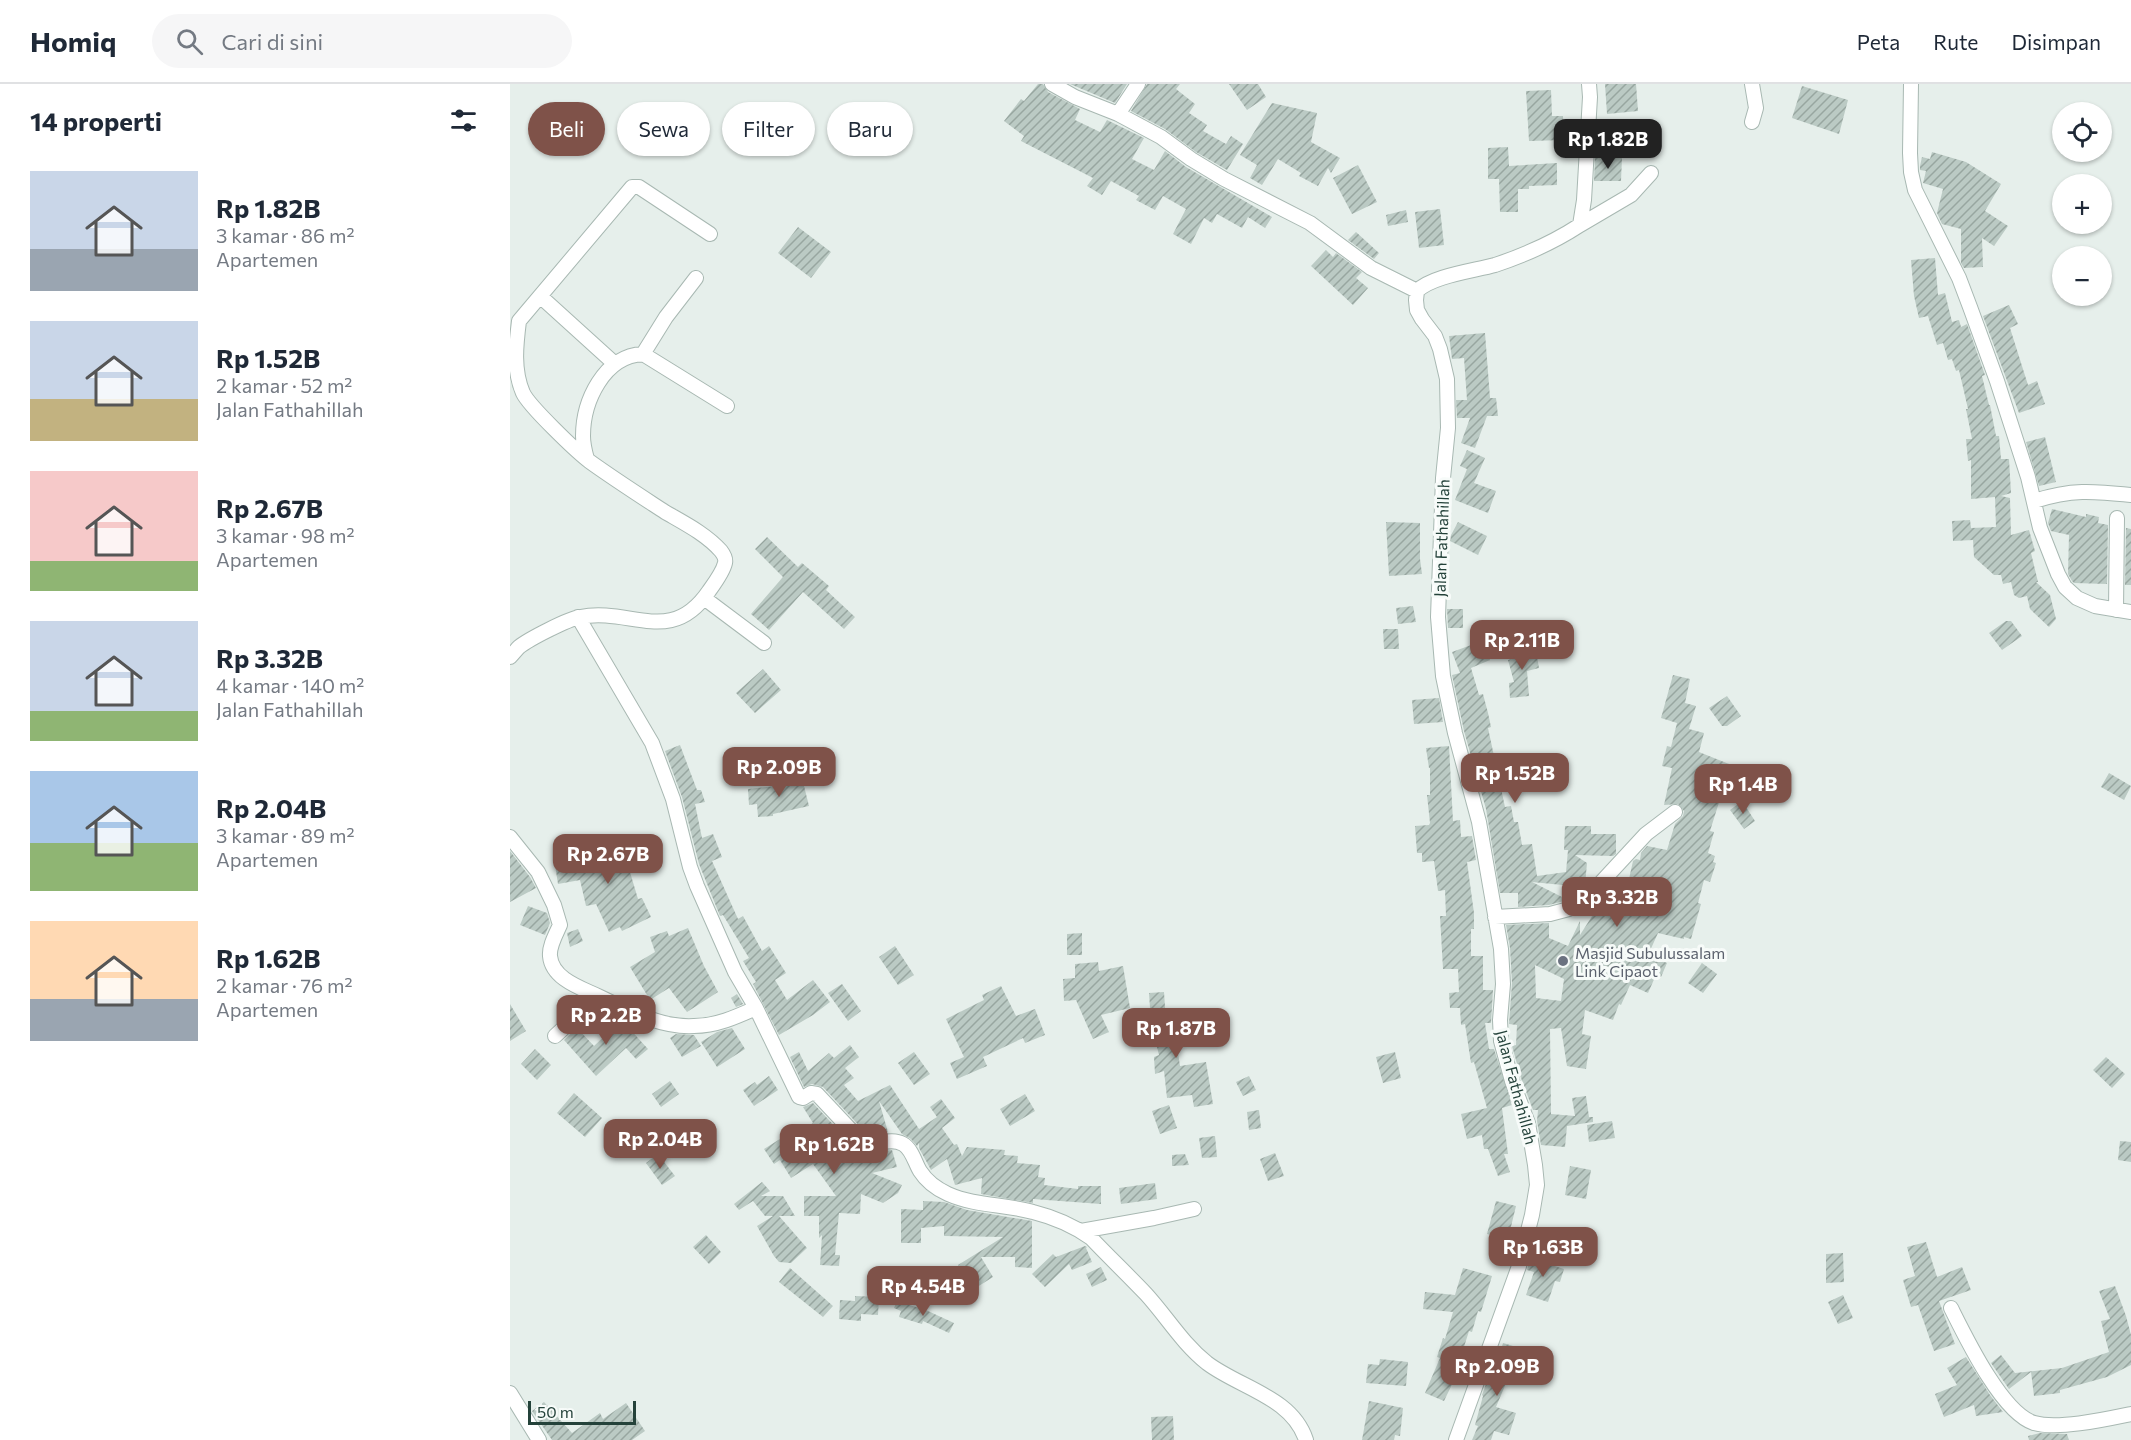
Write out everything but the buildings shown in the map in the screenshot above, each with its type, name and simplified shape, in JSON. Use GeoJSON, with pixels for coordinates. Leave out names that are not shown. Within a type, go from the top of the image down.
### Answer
{"type":"FeatureCollection","features":[{"type":"Feature","properties":{"kind":"street"},"geometry":{"type":"LineString","coordinates":[[1052,84],[1075,98],[1118,114],[1161,136],[1191,159],[1224,179],[1311,223],[1371,268],[1417,291],[1424,284],[1521,256],[1561,237],[1631,195],[1651,173]]}},
{"type":"Feature","properties":{"kind":"street"},"geometry":{"type":"LineString","coordinates":[[1118,114],[1138,84]]}},
{"type":"Feature","properties":{"kind":"street"},"geometry":{"type":"LineString","coordinates":[[1580,225],[1584,200],[1589,84]]}},
{"type":"Feature","properties":{"kind":"street"},"geometry":{"type":"LineString","coordinates":[[1752,84],[1756,108],[1752,122]]}},
{"type":"Feature","properties":{"kind":"street"},"geometry":{"type":"LineString","coordinates":[[1911,84],[1910,163],[1915,190],[1959,278],[1970,307],[1997,381],[2034,501],[2040,528],[2065,587],[2077,598],[2095,606],[2131,612]]}},
{"type":"Feature","properties":{"kind":"street"},"geometry":{"type":"LineString","coordinates":[[510,657],[519,647],[578,617],[602,615],[657,623],[669,622],[691,610],[704,598],[725,565],[721,552],[700,534],[587,459],[524,396],[518,381],[515,350],[519,321],[632,187],[639,187],[710,234]]}},
{"type":"Feature","properties":{"kind":"street"},"geometry":{"type":"LineString","coordinates":[[643,354],[666,317],[696,278]]}},
{"type":"Feature","properties":{"kind":"street","name":"Jalan Fathahillah"},"geometry":{"type":"LineString","coordinates":[[1417,291],[1417,310],[1438,343],[1447,379],[1448,428],[1443,478],[1438,617],[1443,676],[1479,822],[1503,975],[1500,1020],[1502,1041],[1531,1136],[1537,1185],[1527,1241],[1519,1266],[1455,1440]]}},
{"type":"Feature","properties":{"kind":"street"},"geometry":{"type":"LineString","coordinates":[[540,296],[615,364]]}},
{"type":"Feature","properties":{"kind":"street"},"geometry":{"type":"LineString","coordinates":[[587,459],[583,438],[588,406],[601,378],[615,364],[632,354],[643,354],[727,406]]}},
{"type":"Feature","properties":{"kind":"street"},"geometry":{"type":"LineString","coordinates":[[2034,501],[2080,490],[2131,495]]}},
{"type":"Feature","properties":{"kind":"street"},"geometry":{"type":"LineString","coordinates":[[2116,610],[2117,518]]}},
{"type":"Feature","properties":{"kind":"street"},"geometry":{"type":"LineString","coordinates":[[704,598],[764,643]]}},
{"type":"Feature","properties":{"kind":"street"},"geometry":{"type":"LineString","coordinates":[[578,617],[652,743],[673,799],[694,878],[735,972],[756,1008],[799,1097],[803,1098],[811,1093],[817,1094],[863,1143],[893,1141],[904,1145],[909,1149],[924,1178],[949,1194],[988,1205],[1032,1212],[1081,1231],[1091,1238],[1146,1295],[1186,1345],[1226,1376],[1284,1408],[1293,1416],[1306,1440]]}},
{"type":"Feature","properties":{"kind":"street"},"geometry":{"type":"LineString","coordinates":[[1495,917],[1550,914],[1569,909],[1596,888],[1646,834],[1675,812]]}},
{"type":"Feature","properties":{"kind":"street"},"geometry":{"type":"LineString","coordinates":[[510,837],[538,872],[554,905],[560,926],[554,938],[550,957],[556,970],[574,987],[640,1015],[675,1025],[693,1027],[710,1025],[756,1008]]}},
{"type":"Feature","properties":{"kind":"street"},"geometry":{"type":"LineString","coordinates":[[555,1036],[598,996]]}},
{"type":"Feature","properties":{"kind":"street"},"geometry":{"type":"LineString","coordinates":[[1081,1231],[1194,1209]]}},
{"type":"Feature","properties":{"kind":"street"},"geometry":{"type":"LineString","coordinates":[[1951,1308],[1989,1378],[2010,1405],[2025,1418],[2034,1423],[2054,1425],[2090,1422],[2131,1414]]}},
{"type":"Feature","properties":{"kind":"street"},"geometry":{"type":"LineString","coordinates":[[510,1393],[539,1440]]}},
{"type":"Feature","properties":{"kind":"place","name":"Masjid Subulussalam Link Cipaot"},"geometry":{"type":"Point","coordinates":[1563,961]}}]}
